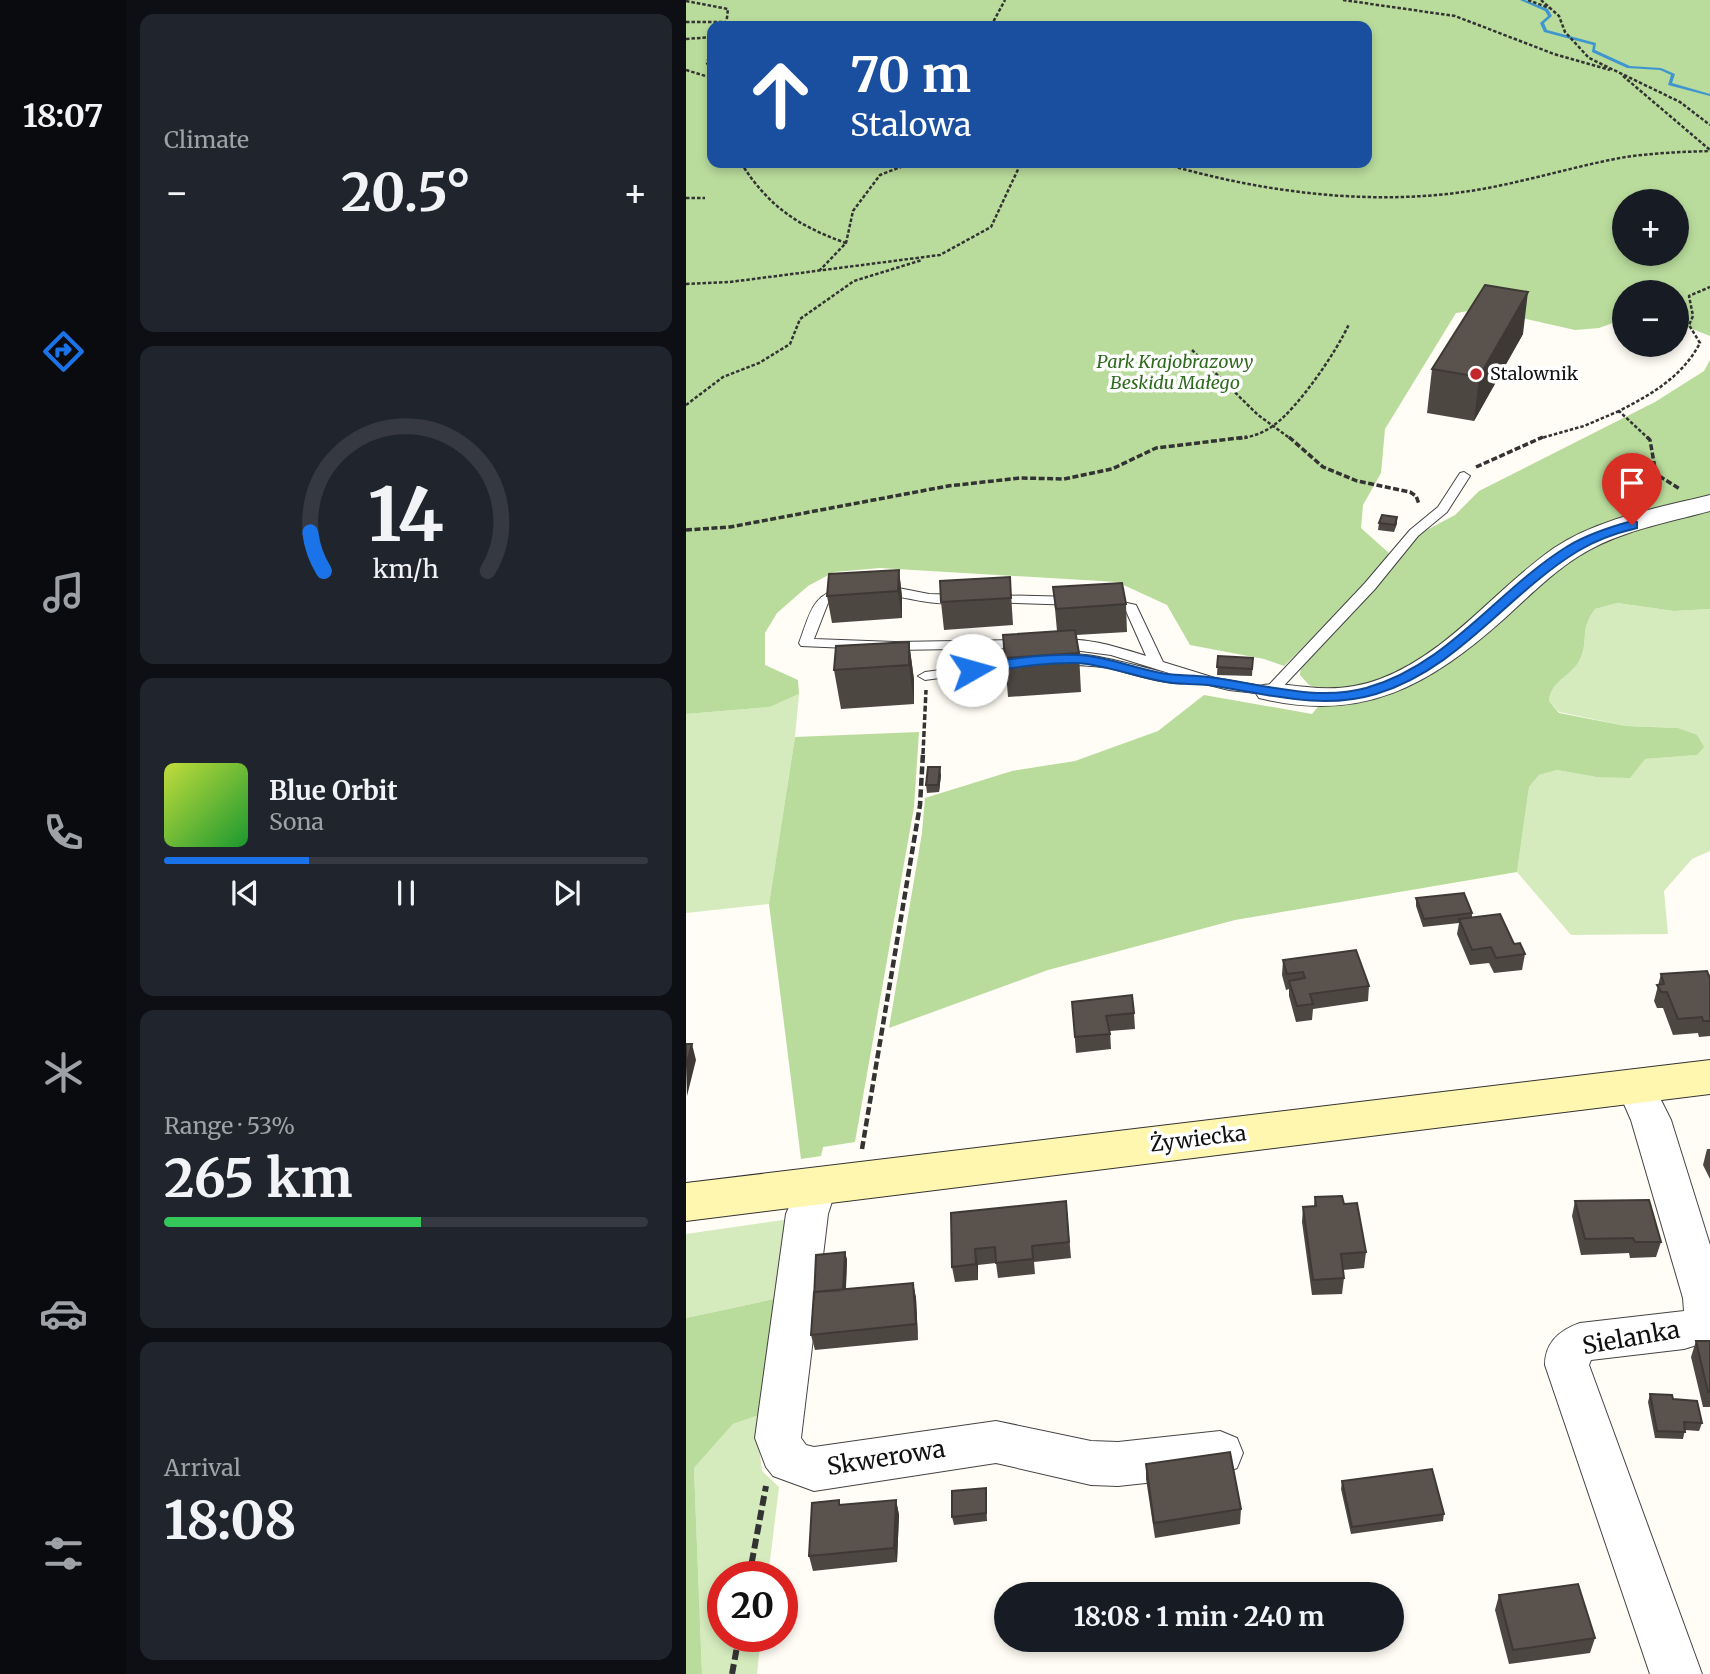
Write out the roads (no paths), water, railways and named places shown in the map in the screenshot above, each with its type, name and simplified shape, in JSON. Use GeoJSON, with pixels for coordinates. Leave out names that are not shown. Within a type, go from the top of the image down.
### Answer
{"type":"FeatureCollection","features":[{"type":"Feature","properties":{"kind":"main road","name":"Żywiecka"},"geometry":{"type":"LineString","coordinates":[[686,1202],[1710,1077]]}},
{"type":"Feature","properties":{"kind":"street"},"geometry":{"type":"LineString","coordinates":[[1270,692],[1345,697],[1373,691],[1402,679],[1446,654],[1550,564],[1574,547],[1607,532],[1709,503]]}},
{"type":"Feature","properties":{"kind":"street","name":"Sielanka"},"geometry":{"type":"LineString","coordinates":[[1635,1086],[1651,1120],[1705,1298],[1706,1315],[1699,1326],[1684,1330],[1580,1342],[1567,1355],[1567,1365],[1676,1674]]}},
{"type":"Feature","properties":{"kind":"street","name":"Skwerowa"},"geometry":{"type":"LineString","coordinates":[[817,1186],[805,1226],[778,1438],[782,1455],[797,1466],[814,1469],[996,1442],[1049,1455],[1104,1464],[1220,1453]]}},
{"type":"Feature","properties":{"kind":"lane"},"geometry":{"type":"LineString","coordinates":[[925,676],[1062,659],[1102,663],[1164,678],[1207,681],[1270,692],[1307,649],[1370,586],[1414,533],[1443,509],[1464,476]]}},
{"type":"Feature","properties":{"kind":"lane"},"geometry":{"type":"LineString","coordinates":[[1156,662],[1131,608],[1125,605],[1018,599],[943,600],[899,590],[836,593],[822,601],[806,643],[895,646],[1069,644],[1120,651],[1207,681]]}},
{"type":"Feature","properties":{"kind":"waterway"},"geometry":{"type":"LineString","coordinates":[[1522,0],[1547,10],[1550,16],[1542,23],[1545,31],[1595,44],[1593,51],[1629,67],[1661,69],[1673,74],[1670,84],[1710,95]]}},
{"type":"Feature","properties":{"kind":"place","name":"Stalownik"},"geometry":{"type":"Point","coordinates":[1476,374]}},
{"type":"Feature","properties":{"kind":"park label","name":"Park Krajobrazowy Beskidu Małego"},"geometry":{"type":"Point","coordinates":[1175,372]}}]}
